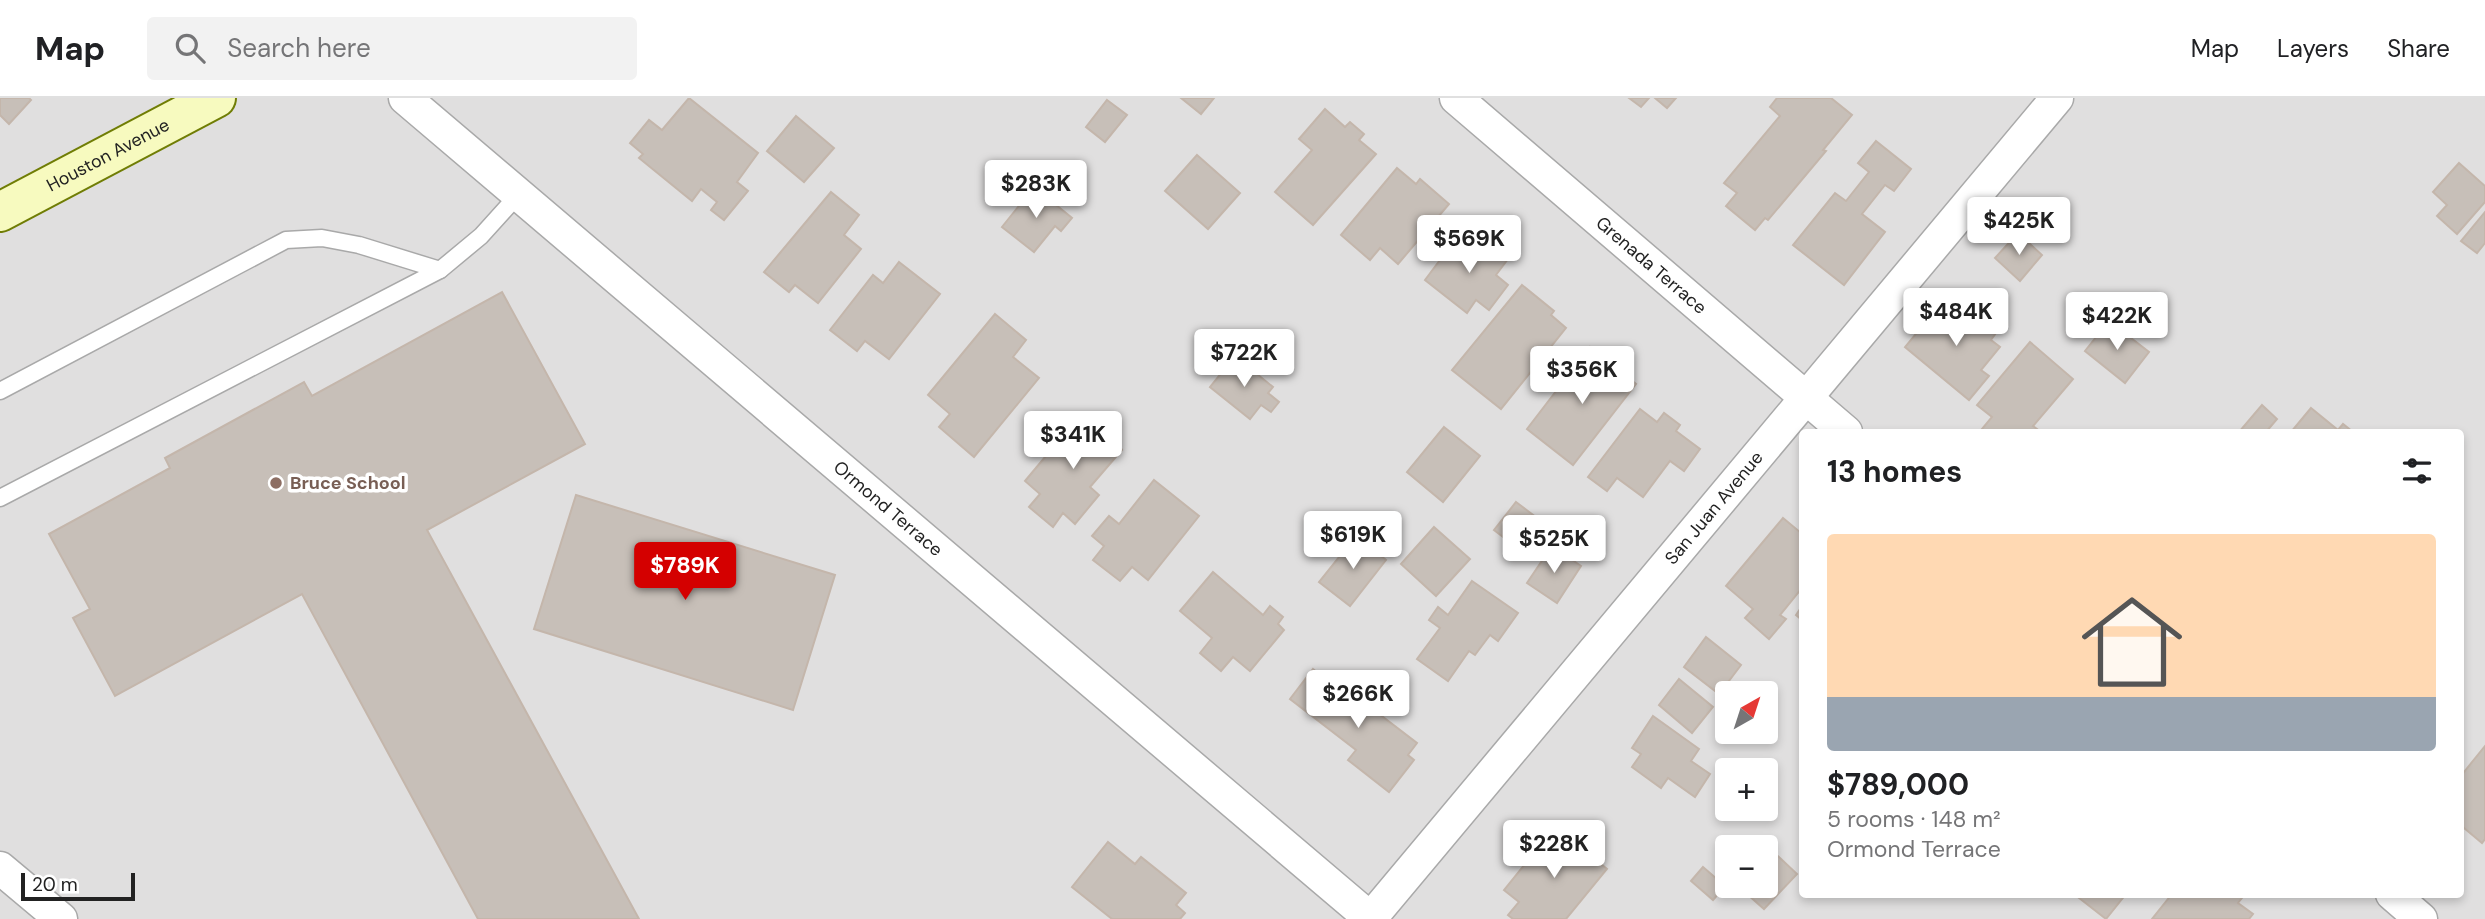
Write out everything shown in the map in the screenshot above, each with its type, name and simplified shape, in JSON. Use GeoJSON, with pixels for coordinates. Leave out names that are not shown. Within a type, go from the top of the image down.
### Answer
{"type":"FeatureCollection","features":[{"type":"Feature","properties":{"kind":"street","name":"Houston Avenue"},"geometry":{"type":"LineString","coordinates":[[0,212],[216,98]]}},
{"type":"Feature","properties":{"kind":"street","name":"Ormond Terrace"},"geometry":{"type":"LineString","coordinates":[[405,98],[1371,919]]}},
{"type":"Feature","properties":{"kind":"street","name":"Grenada Terrace"},"geometry":{"type":"LineString","coordinates":[[1456,98],[1842,429]]}},
{"type":"Feature","properties":{"kind":"street","name":"San Juan Avenue"},"geometry":{"type":"LineString","coordinates":[[1371,919],[2057,98]]}},
{"type":"Feature","properties":{"kind":"street"},"geometry":{"type":"LineString","coordinates":[[0,867],[61,919]]}},
{"type":"Feature","properties":{"kind":"street"},"geometry":{"type":"LineString","coordinates":[[2397,898],[2421,919]]}},
{"type":"Feature","properties":{"kind":"lane"},"geometry":{"type":"LineString","coordinates":[[0,498],[440,270],[481,236],[519,194]]}},
{"type":"Feature","properties":{"kind":"lane"},"geometry":{"type":"LineString","coordinates":[[0,391],[286,240],[322,239],[359,245],[440,270]]}},
{"type":"Feature","properties":{"kind":"shaded area"},"geometry":{"type":"Polygon","coordinates":[[[0,98],[2485,98],[2485,919],[0,919],[0,98]]]}},
{"type":"Feature","properties":{"kind":"building"},"geometry":{"type":"Polygon","coordinates":[[[0,98],[31,100],[9,124],[0,115],[0,98]]]}},
{"type":"Feature","properties":{"kind":"building"},"geometry":{"type":"Polygon","coordinates":[[[689,98],[758,153],[737,182],[748,191],[724,220],[711,210],[717,202],[701,189],[692,201],[639,158],[643,154],[630,143],[649,120],[662,130],[689,98]]]}},
{"type":"Feature","properties":{"kind":"building"},"geometry":{"type":"Polygon","coordinates":[[[1181,98],[1214,98],[1201,114],[1181,98]]]}},
{"type":"Feature","properties":{"kind":"building"},"geometry":{"type":"Polygon","coordinates":[[[1629,98],[1649,98],[1641,107],[1629,98]]]}},
{"type":"Feature","properties":{"kind":"building"},"geometry":{"type":"Polygon","coordinates":[[[1655,98],[1676,98],[1667,108],[1655,98]]]}},
{"type":"Feature","properties":{"kind":"building"},"geometry":{"type":"Polygon","coordinates":[[[1777,98],[1831,98],[1852,115],[1823,150],[1826,151],[1768,220],[1765,218],[1755,230],[1726,206],[1737,193],[1724,183],[1780,116],[1770,107],[1777,98]]]}},
{"type":"Feature","properties":{"kind":"building"},"geometry":{"type":"Polygon","coordinates":[[[1107,100],[1127,115],[1105,142],[1086,127],[1107,100]]]}},
{"type":"Feature","properties":{"kind":"building"},"geometry":{"type":"Polygon","coordinates":[[[1325,109],[1345,127],[1350,122],[1364,134],[1359,140],[1376,154],[1313,225],[1275,192],[1312,150],[1299,139],[1325,109]]]}},
{"type":"Feature","properties":{"kind":"building"},"geometry":{"type":"Polygon","coordinates":[[[796,116],[834,148],[804,182],[767,151],[796,116]]]}},
{"type":"Feature","properties":{"kind":"building"},"geometry":{"type":"Polygon","coordinates":[[[1876,141],[1911,169],[1894,191],[1885,185],[1862,214],[1885,232],[1844,285],[1793,245],[1835,193],[1846,201],[1869,172],[1858,163],[1876,141]]]}},
{"type":"Feature","properties":{"kind":"building"},"geometry":{"type":"Polygon","coordinates":[[[1197,155],[1240,193],[1208,229],[1165,191],[1197,155]]]}},
{"type":"Feature","properties":{"kind":"building"},"geometry":{"type":"Polygon","coordinates":[[[2459,163],[2485,186],[2485,202],[2457,234],[2437,216],[2447,205],[2433,192],[2459,163]]]}},
{"type":"Feature","properties":{"kind":"building"},"geometry":{"type":"Polygon","coordinates":[[[1397,168],[1416,184],[1420,179],[1449,204],[1398,264],[1380,248],[1370,260],[1341,235],[1397,168]]]}},
{"type":"Feature","properties":{"kind":"building"},"geometry":{"type":"Polygon","coordinates":[[[1034,187],[1072,218],[1061,231],[1055,226],[1034,252],[1002,227],[1034,187]]]}},
{"type":"Feature","properties":{"kind":"building"},"geometry":{"type":"Polygon","coordinates":[[[831,192],[859,215],[844,235],[861,249],[818,303],[795,285],[789,292],[764,272],[831,192]]]}},
{"type":"Feature","properties":{"kind":"building"},"geometry":{"type":"Polygon","coordinates":[[[2485,212],[2485,243],[2477,253],[2461,241],[2485,212]]]}},
{"type":"Feature","properties":{"kind":"building"},"geometry":{"type":"Polygon","coordinates":[[[2018,233],[2042,255],[2020,281],[1995,258],[2018,233]]]}},
{"type":"Feature","properties":{"kind":"building"},"geometry":{"type":"Polygon","coordinates":[[[1458,236],[1478,252],[1486,242],[1508,259],[1496,275],[1508,285],[1489,310],[1476,300],[1467,313],[1425,280],[1458,236]]]}},
{"type":"Feature","properties":{"kind":"building"},"geometry":{"type":"Polygon","coordinates":[[[899,262],[940,294],[889,359],[865,341],[857,351],[830,330],[873,275],[883,283],[899,262]]]}},
{"type":"Feature","properties":{"kind":"building"},"geometry":{"type":"Polygon","coordinates":[[[1522,285],[1554,311],[1551,315],[1566,328],[1501,409],[1452,370],[1522,285]]]}},
{"type":"Feature","properties":{"kind":"building"},"geometry":{"type":"Polygon","coordinates":[[[502,292],[585,444],[427,530],[639,919],[478,919],[302,594],[115,696],[73,618],[90,609],[49,534],[170,468],[165,458],[304,382],[312,396],[502,292]]]}},
{"type":"Feature","properties":{"kind":"building"},"geometry":{"type":"Polygon","coordinates":[[[1944,300],[1957,312],[1963,305],[1996,333],[1991,340],[2000,347],[1981,370],[1989,376],[1969,400],[1905,347],[1944,300]]]}},
{"type":"Feature","properties":{"kind":"building"},"geometry":{"type":"Polygon","coordinates":[[[995,314],[1026,340],[1013,357],[1039,378],[974,457],[939,427],[950,414],[928,395],[995,314]]]}},
{"type":"Feature","properties":{"kind":"building"},"geometry":{"type":"Polygon","coordinates":[[[2109,321],[2149,352],[2125,383],[2085,351],[2109,321]]]}},
{"type":"Feature","properties":{"kind":"building"},"geometry":{"type":"Polygon","coordinates":[[[2030,342],[2073,379],[2033,426],[2037,429],[1982,429],[1992,417],[1977,405],[2030,342]]]}},
{"type":"Feature","properties":{"kind":"building"},"geometry":{"type":"Polygon","coordinates":[[[1590,347],[1636,384],[1573,465],[1527,429],[1590,347]]]}},
{"type":"Feature","properties":{"kind":"building"},"geometry":{"type":"Polygon","coordinates":[[[1235,356],[1273,387],[1268,393],[1279,402],[1271,412],[1261,405],[1250,419],[1210,387],[1235,356]]]}},
{"type":"Feature","properties":{"kind":"building"},"geometry":{"type":"Polygon","coordinates":[[[2262,405],[2277,419],[2269,429],[2242,429],[2262,405]]]}},
{"type":"Feature","properties":{"kind":"building"},"geometry":{"type":"Polygon","coordinates":[[[2311,408],[2337,429],[2294,429],[2311,408]]]}},
{"type":"Feature","properties":{"kind":"building"},"geometry":{"type":"Polygon","coordinates":[[[1640,409],[1657,422],[1664,413],[1680,425],[1676,431],[1700,449],[1684,471],[1670,461],[1643,497],[1617,478],[1607,491],[1588,477],[1640,409]]]}},
{"type":"Feature","properties":{"kind":"building"},"geometry":{"type":"Polygon","coordinates":[[[1082,413],[1103,431],[1110,423],[1119,432],[1114,437],[1122,450],[1090,487],[1099,495],[1075,524],[1063,513],[1053,527],[1029,507],[1040,494],[1025,481],[1082,413]]]}},
{"type":"Feature","properties":{"kind":"building"},"geometry":{"type":"Polygon","coordinates":[[[1444,427],[1480,456],[1443,502],[1407,472],[1444,427]]]}},
{"type":"Feature","properties":{"kind":"building"},"geometry":{"type":"Polygon","coordinates":[[[1154,480],[1199,516],[1148,580],[1132,567],[1120,581],[1093,560],[1104,546],[1092,536],[1109,516],[1119,524],[1154,480]]]}},
{"type":"Feature","properties":{"kind":"building"},"geometry":{"type":"Polygon","coordinates":[[[576,495],[835,575],[793,710],[534,629],[576,495]]]}},
{"type":"Feature","properties":{"kind":"building"},"geometry":{"type":"Polygon","coordinates":[[[1516,502],[1541,521],[1519,549],[1494,530],[1516,502]]]}},
{"type":"Feature","properties":{"kind":"building"},"geometry":{"type":"Polygon","coordinates":[[[1783,518],[1799,531],[1799,592],[1780,615],[1786,619],[1769,639],[1745,618],[1753,609],[1726,586],[1783,518]]]}},
{"type":"Feature","properties":{"kind":"building"},"geometry":{"type":"Polygon","coordinates":[[[1434,527],[1470,559],[1436,596],[1401,564],[1434,527]]]}},
{"type":"Feature","properties":{"kind":"building"},"geometry":{"type":"Polygon","coordinates":[[[1356,536],[1386,560],[1350,606],[1319,582],[1356,536]]]}},
{"type":"Feature","properties":{"kind":"building"},"geometry":{"type":"Polygon","coordinates":[[[1552,546],[1581,566],[1557,603],[1527,583],[1552,546]]]}},
{"type":"Feature","properties":{"kind":"building"},"geometry":{"type":"Polygon","coordinates":[[[1213,572],[1263,615],[1270,606],[1283,617],[1278,624],[1284,630],[1250,671],[1233,657],[1221,671],[1200,653],[1212,638],[1180,611],[1213,572]]]}},
{"type":"Feature","properties":{"kind":"building"},"geometry":{"type":"Polygon","coordinates":[[[1472,581],[1518,613],[1498,641],[1490,635],[1475,655],[1469,651],[1448,681],[1417,659],[1440,628],[1429,620],[1438,607],[1448,615],[1472,581]]]}},
{"type":"Feature","properties":{"kind":"building"},"geometry":{"type":"Polygon","coordinates":[[[1706,637],[1741,665],[1729,681],[1715,681],[1715,691],[1684,667],[1706,637]]]}},
{"type":"Feature","properties":{"kind":"building"},"geometry":{"type":"Polygon","coordinates":[[[1313,669],[1342,692],[1345,688],[1417,743],[1408,755],[1414,760],[1389,792],[1348,760],[1356,750],[1290,699],[1313,669]]]}},
{"type":"Feature","properties":{"kind":"building"},"geometry":{"type":"Polygon","coordinates":[[[1679,679],[1713,707],[1692,733],[1659,705],[1679,679]]]}},
{"type":"Feature","properties":{"kind":"building"},"geometry":{"type":"Polygon","coordinates":[[[1653,716],[1699,749],[1691,761],[1710,774],[1695,797],[1668,778],[1661,788],[1632,767],[1641,754],[1632,748],[1653,716]]]}},
{"type":"Feature","properties":{"kind":"building"},"geometry":{"type":"Polygon","coordinates":[[[2485,746],[2485,839],[2482,843],[2464,828],[2464,772],[2485,746]]]}},
{"type":"Feature","properties":{"kind":"building"},"geometry":{"type":"Polygon","coordinates":[[[1555,827],[1607,869],[1566,919],[1513,919],[1508,915],[1519,902],[1504,890],[1555,827]]]}},
{"type":"Feature","properties":{"kind":"building"},"geometry":{"type":"Polygon","coordinates":[[[1108,842],[1135,864],[1141,857],[1186,893],[1176,905],[1185,913],[1180,919],[1112,919],[1072,887],[1108,842]]]}},
{"type":"Feature","properties":{"kind":"building"},"geometry":{"type":"Polygon","coordinates":[[[1778,856],[1797,874],[1778,894],[1778,856]]]}},
{"type":"Feature","properties":{"kind":"building"},"geometry":{"type":"Polygon","coordinates":[[[1703,867],[1715,877],[1715,898],[1713,900],[1691,881],[1703,867]]]}},
{"type":"Feature","properties":{"kind":"building"},"geometry":{"type":"Polygon","coordinates":[[[1752,898],[1774,898],[1764,909],[1752,898]]]}},
{"type":"Feature","properties":{"kind":"building"},"geometry":{"type":"Polygon","coordinates":[[[2079,898],[2123,898],[2106,919],[2079,898]]]}},
{"type":"Feature","properties":{"kind":"building"},"geometry":{"type":"Polygon","coordinates":[[[2169,898],[2242,898],[2238,903],[2253,914],[2249,919],[2152,919],[2169,898]]]}},
{"type":"Feature","properties":{"kind":"place","name":"Bruce School"},"geometry":{"type":"Point","coordinates":[276,483]}}]}
